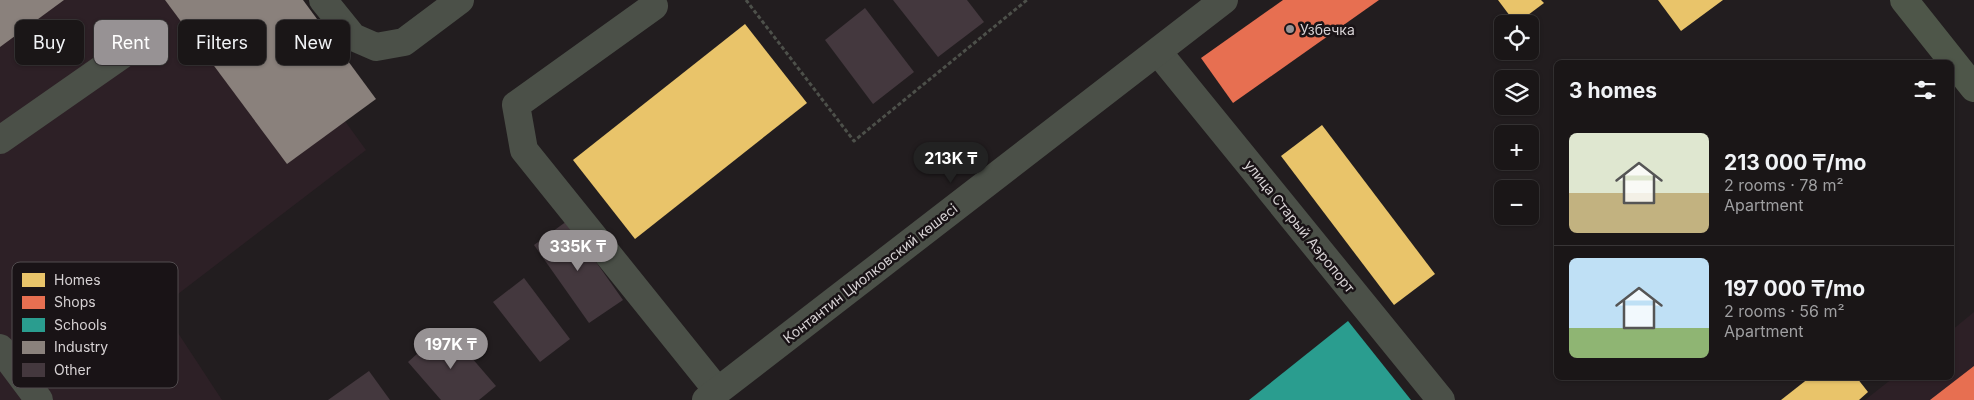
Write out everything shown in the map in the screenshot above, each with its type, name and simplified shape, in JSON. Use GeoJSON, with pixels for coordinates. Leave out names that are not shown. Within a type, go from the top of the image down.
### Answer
{"type":"FeatureCollection","features":[{"type":"Feature","properties":{"kind":"main road"},"geometry":{"type":"LineString","coordinates":[[1904,0],[1952,60]]}},
{"type":"Feature","properties":{"kind":"main road"},"geometry":{"type":"LineString","coordinates":[[1954,63],[1974,88]]}},
{"type":"Feature","properties":{"kind":"street"},"geometry":{"type":"LineString","coordinates":[[323,0],[353,37],[376,47],[404,42],[460,0]]}},
{"type":"Feature","properties":{"kind":"street","name":"Контантин Циолковский көшесі"},"geometry":{"type":"LineString","coordinates":[[711,395],[1224,0]]}},
{"type":"Feature","properties":{"kind":"street"},"geometry":{"type":"LineString","coordinates":[[654,6],[516,106],[524,150],[711,395]]}},
{"type":"Feature","properties":{"kind":"street","name":"улица Старый Аэропорт"},"geometry":{"type":"LineString","coordinates":[[1158,52],[1441,400]]}},
{"type":"Feature","properties":{"kind":"street"},"geometry":{"type":"LineString","coordinates":[[0,140],[108,65]]}},
{"type":"Feature","properties":{"kind":"street"},"geometry":{"type":"LineString","coordinates":[[0,348],[12,364]]}},
{"type":"Feature","properties":{"kind":"street"},"geometry":{"type":"LineString","coordinates":[[30,388],[39,400]]}},
{"type":"Feature","properties":{"kind":"path"},"geometry":{"type":"LineString","coordinates":[[746,0],[854,141],[1027,0]]}},
{"type":"Feature","properties":{"kind":"shaded area"},"geometry":{"type":"Polygon","coordinates":[[[0,0],[257,0],[276,26],[276,65],[304,65],[366,150],[178,294],[178,262],[12,262],[12,388],[178,388],[178,333],[222,400],[0,400],[0,0]]]}},
{"type":"Feature","properties":{"kind":"shaded area"},"geometry":{"type":"Polygon","coordinates":[[[1974,312],[1974,400],[1865,400],[1890,380],[1954,380],[1954,329],[1974,312]]]}},
{"type":"Feature","properties":{"kind":"building: Homes"},"geometry":{"type":"Polygon","coordinates":[[[1498,0],[1541,0],[1544,3],[1528,15],[1509,15],[1498,0]]]}},
{"type":"Feature","properties":{"kind":"building: Homes"},"geometry":{"type":"Polygon","coordinates":[[[1658,0],[1723,0],[1681,31],[1658,0]]]}},
{"type":"Feature","properties":{"kind":"building: Homes"},"geometry":{"type":"Polygon","coordinates":[[[745,24],[807,103],[635,239],[573,160],[745,24]]]}},
{"type":"Feature","properties":{"kind":"building: Homes"},"geometry":{"type":"Polygon","coordinates":[[[1322,125],[1435,274],[1394,305],[1281,156],[1322,125]]]}},
{"type":"Feature","properties":{"kind":"building: Homes"},"geometry":{"type":"Polygon","coordinates":[[[1806,380],[1859,380],[1868,392],[1859,400],[1781,400],[1806,380]]]}},
{"type":"Feature","properties":{"kind":"building: Shops","name":"Узбечка"},"geometry":{"type":"Polygon","coordinates":[[[1283,0],[1379,0],[1233,103],[1201,58],[1283,0]]]}},
{"type":"Feature","properties":{"kind":"building: Shops"},"geometry":{"type":"Polygon","coordinates":[[[1974,366],[1974,400],[1930,400],[1974,366]]]}},
{"type":"Feature","properties":{"kind":"building: Schools"},"geometry":{"type":"Polygon","coordinates":[[[1348,321],[1411,400],[1249,400],[1348,321]]]}},
{"type":"Feature","properties":{"kind":"building: Industry"},"geometry":{"type":"Polygon","coordinates":[[[0,0],[64,0],[37,20],[15,20],[15,36],[0,47],[0,0]]]}},
{"type":"Feature","properties":{"kind":"building: Industry"},"geometry":{"type":"Polygon","coordinates":[[[165,0],[303,0],[318,20],[276,20],[276,65],[350,64],[376,99],[287,164],[213,65],[266,65],[266,20],[180,20],[165,0]]]}},
{"type":"Feature","properties":{"kind":"building: Other"},"geometry":{"type":"Polygon","coordinates":[[[893,0],[967,0],[984,22],[938,57],[893,0]]]}},
{"type":"Feature","properties":{"kind":"building: Other"},"geometry":{"type":"Polygon","coordinates":[[[865,8],[914,72],[873,104],[825,40],[865,8]]]}},
{"type":"Feature","properties":{"kind":"building: Other"},"geometry":{"type":"Polygon","coordinates":[[[567,221],[623,300],[589,323],[534,245],[567,221]]]}},
{"type":"Feature","properties":{"kind":"building: Other"},"geometry":{"type":"Polygon","coordinates":[[[524,278],[570,339],[540,362],[493,302],[524,278]]]}},
{"type":"Feature","properties":{"kind":"building: Other"},"geometry":{"type":"Polygon","coordinates":[[[446,328],[496,386],[479,400],[441,400],[408,362],[446,328]]]}},
{"type":"Feature","properties":{"kind":"building: Other"},"geometry":{"type":"Polygon","coordinates":[[[369,371],[390,400],[328,400],[369,371]]]}},
{"type":"Feature","properties":{"kind":"place","name":"Узбечка"},"geometry":{"type":"Point","coordinates":[1290,29]}}]}
